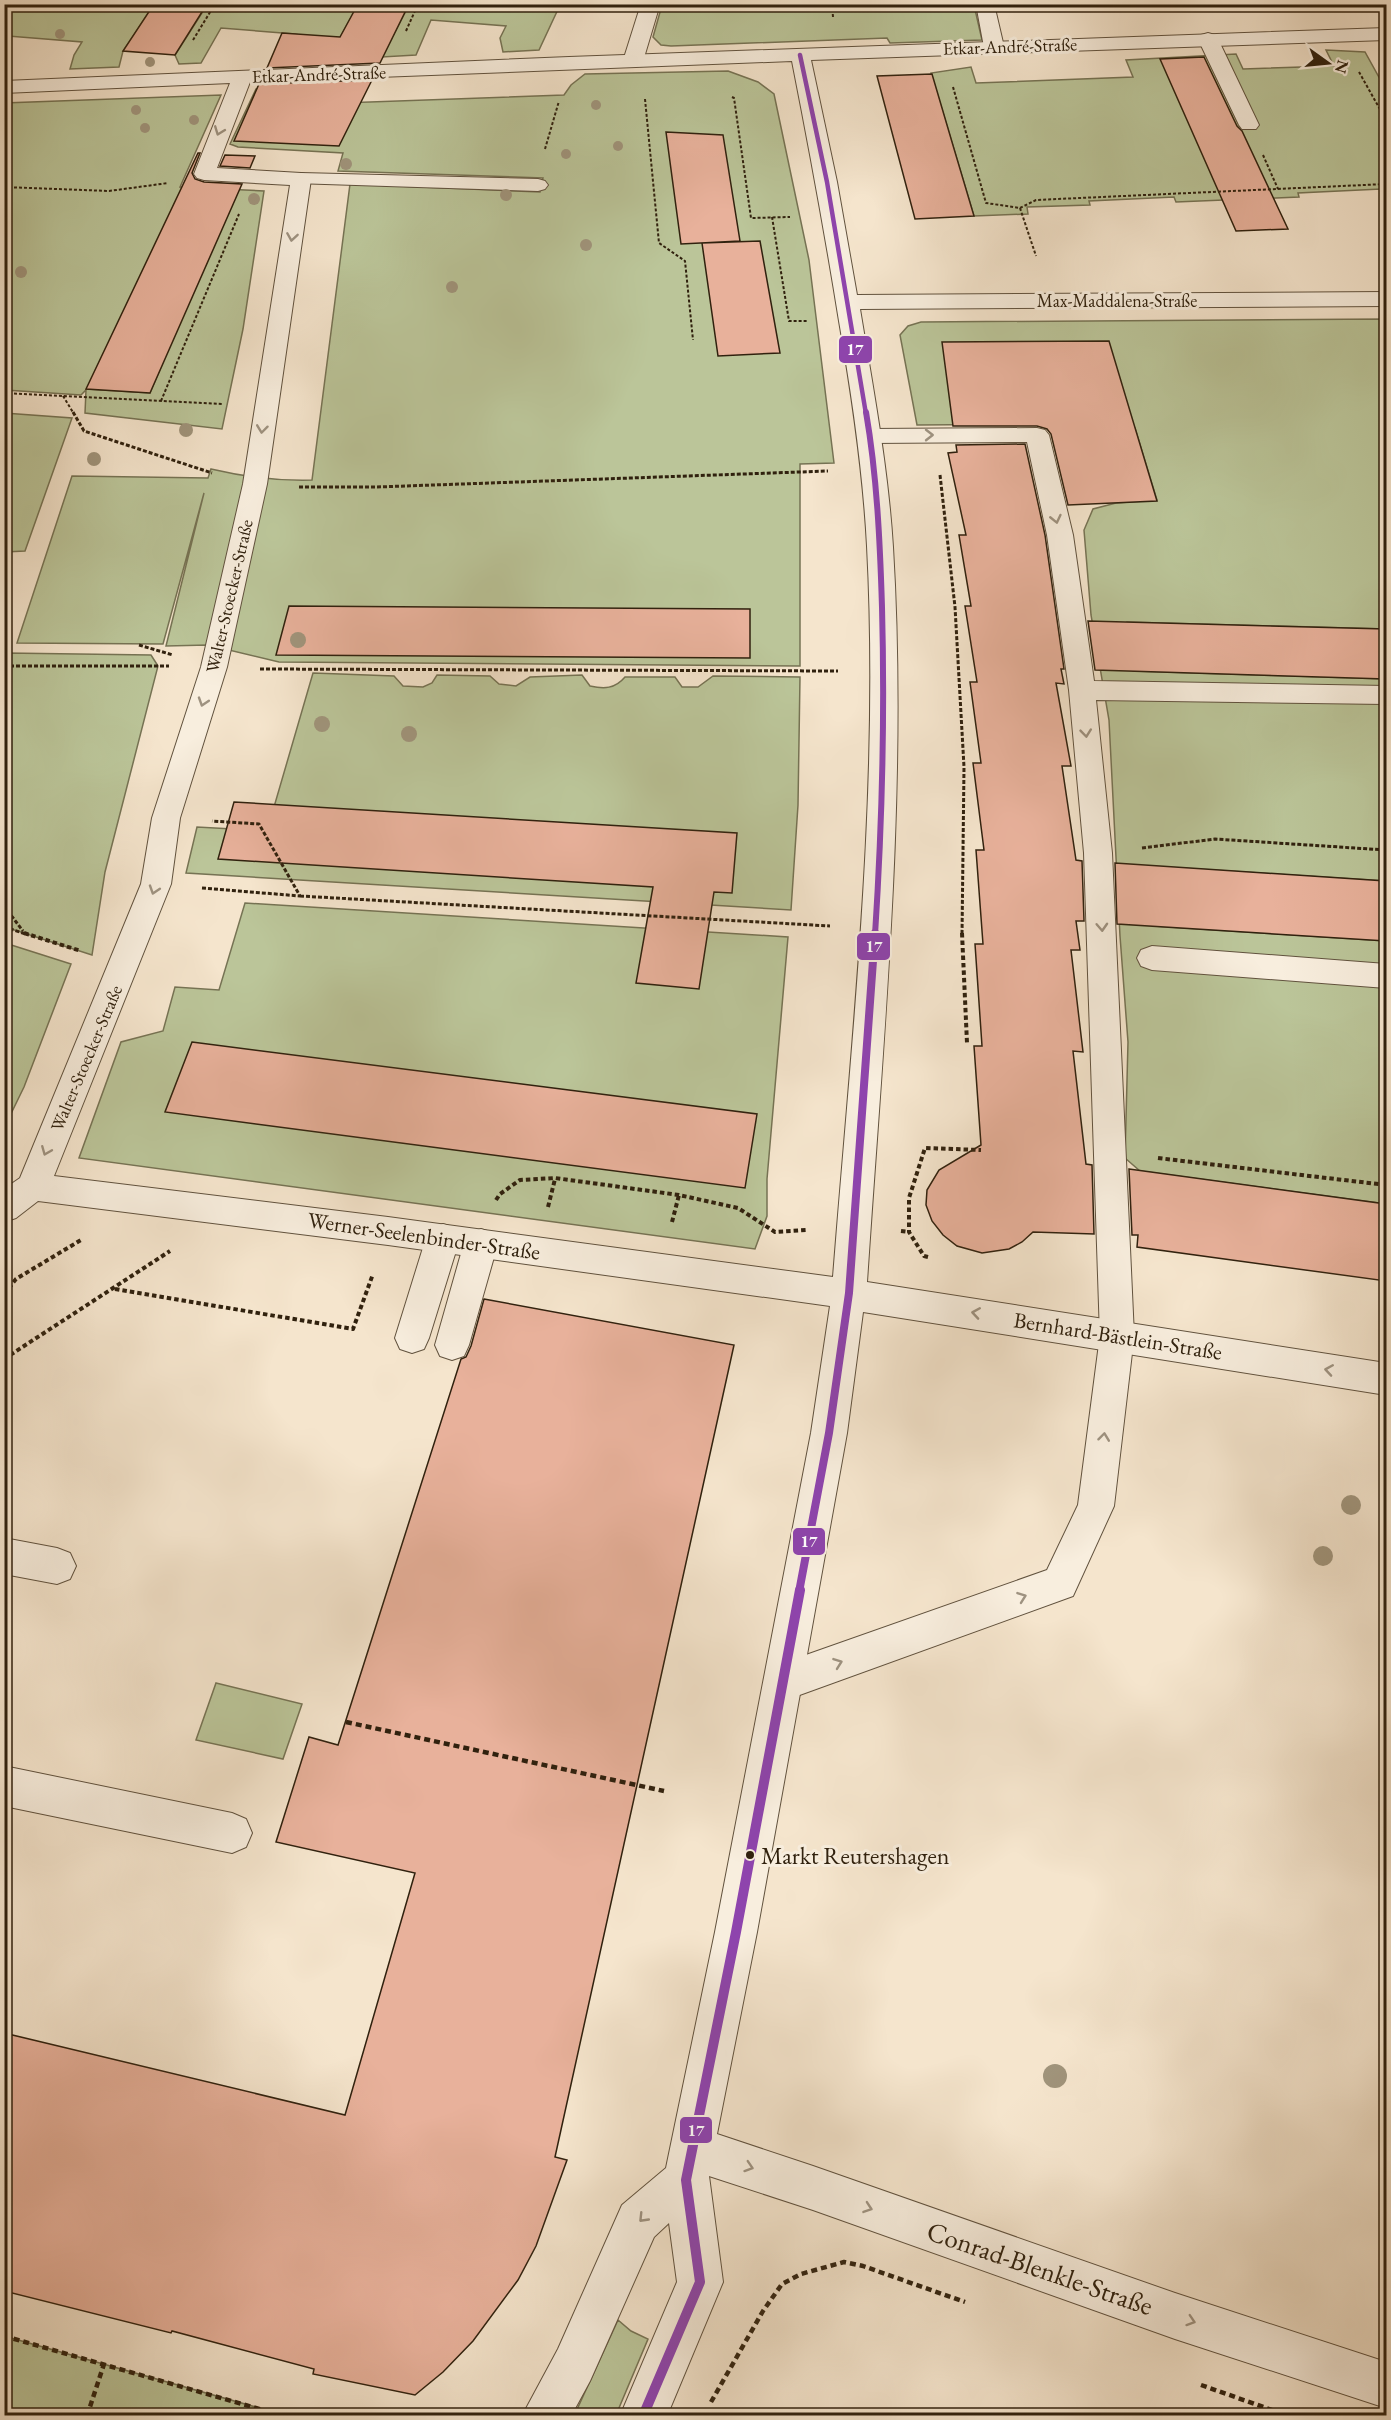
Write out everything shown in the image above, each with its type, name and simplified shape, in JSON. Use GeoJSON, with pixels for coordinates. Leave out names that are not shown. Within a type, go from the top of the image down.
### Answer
{"type":"FeatureCollection","features":[{"type":"Feature","properties":{"kind":"street"},"geometry":{"type":"LineString","coordinates":[[633,61],[651,4]]}},
{"type":"Feature","properties":{"kind":"street"},"geometry":{"type":"LineString","coordinates":[[985,4],[994,47]]}},
{"type":"Feature","properties":{"kind":"street","name":"Etkar-André-Straße"},"geometry":{"type":"LineString","coordinates":[[4,87],[994,47],[1386,34]]}},
{"type":"Feature","properties":{"kind":"street"},"geometry":{"type":"LineString","coordinates":[[1208,39],[1249,124]]}},
{"type":"Feature","properties":{"kind":"street"},"geometry":{"type":"LineString","coordinates":[[643,2415],[700,2282],[690,2164],[829,1433],[849,1293],[881,844],[884,671],[880,546],[874,469],[827,182],[800,55]]}},
{"type":"Feature","properties":{"kind":"street"},"geometry":{"type":"LineString","coordinates":[[242,77],[204,174],[301,179],[538,185]]}},
{"type":"Feature","properties":{"kind":"street","name":"Walter-Stoecker-Straße"},"geometry":{"type":"LineString","coordinates":[[33,1187],[156,884],[166,818],[214,667],[255,484],[265,405],[301,179]]}},
{"type":"Feature","properties":{"kind":"street","name":"Max-Maddalena-Straße"},"geometry":{"type":"LineString","coordinates":[[847,302],[1386,299]]}},
{"type":"Feature","properties":{"kind":"street"},"geometry":{"type":"LineString","coordinates":[[783,1682],[1060,1583],[1096,1506],[1117,1336],[1098,853],[1082,690],[1060,535],[1037,435],[870,436]]}},
{"type":"Feature","properties":{"kind":"street"},"geometry":{"type":"LineString","coordinates":[[1082,690],[1386,695]]}},
{"type":"Feature","properties":{"kind":"street"},"geometry":{"type":"LineString","coordinates":[[1152,958],[1386,976]]}},
{"type":"Feature","properties":{"kind":"street"},"geometry":{"type":"LineString","coordinates":[[4,1208],[33,1187]]}},
{"type":"Feature","properties":{"kind":"street","name":"Werner-Seelenbinder-Straße"},"geometry":{"type":"LineString","coordinates":[[33,1187],[388,1230],[849,1293]]}},
{"type":"Feature","properties":{"kind":"street"},"geometry":{"type":"LineString","coordinates":[[412,1338],[443,1238]]}},
{"type":"Feature","properties":{"kind":"street"},"geometry":{"type":"LineString","coordinates":[[452,1345],[481,1243]]}},
{"type":"Feature","properties":{"kind":"street","name":"Bernhard-Bästlein-Straße"},"geometry":{"type":"LineString","coordinates":[[849,1293],[1386,1379]]}},
{"type":"Feature","properties":{"kind":"street"},"geometry":{"type":"LineString","coordinates":[[4,1556],[57,1566]]}},
{"type":"Feature","properties":{"kind":"street"},"geometry":{"type":"LineString","coordinates":[[4,1786],[232,1833]]}},
{"type":"Feature","properties":{"kind":"street"},"geometry":{"type":"LineString","coordinates":[[545,2415],[574,2365],[638,2221],[690,2164]]}},
{"type":"Feature","properties":{"kind":"street","name":"Conrad-Blenkle-Straße"},"geometry":{"type":"LineString","coordinates":[[690,2164],[813,2188],[1175,2316],[1386,2385]]}},
{"type":"Feature","properties":{"kind":"path"},"geometry":{"type":"LineString","coordinates":[[4,16],[13,4]]}},
{"type":"Feature","properties":{"kind":"path"},"geometry":{"type":"LineString","coordinates":[[1359,72],[1386,120]]}},
{"type":"Feature","properties":{"kind":"path"},"geometry":{"type":"LineString","coordinates":[[952,82],[986,202],[1020,208],[1036,200],[1386,184]]}},
{"type":"Feature","properties":{"kind":"path"},"geometry":{"type":"LineString","coordinates":[[645,91],[659,243],[685,261],[693,340]]}},
{"type":"Feature","properties":{"kind":"path"},"geometry":{"type":"LineString","coordinates":[[725,92],[734,98],[751,218],[800,217]]}},
{"type":"Feature","properties":{"kind":"path"},"geometry":{"type":"LineString","coordinates":[[4,187],[85,190],[156,187],[204,174]]}},
{"type":"Feature","properties":{"kind":"path"},"geometry":{"type":"LineString","coordinates":[[161,401],[242,208]]}},
{"type":"Feature","properties":{"kind":"path"},"geometry":{"type":"LineString","coordinates":[[1020,208],[1036,256]]}},
{"type":"Feature","properties":{"kind":"path"},"geometry":{"type":"LineString","coordinates":[[772,217],[789,321],[808,322]]}},
{"type":"Feature","properties":{"kind":"path"},"geometry":{"type":"LineString","coordinates":[[4,393],[265,405]]}},
{"type":"Feature","properties":{"kind":"path"},"geometry":{"type":"LineString","coordinates":[[63,396],[84,430],[208,471],[255,484],[284,487],[377,487],[874,469]]}},
{"type":"Feature","properties":{"kind":"path"},"geometry":{"type":"LineString","coordinates":[[932,435],[938,452],[955,607],[964,767],[962,955],[967,1043]]}},
{"type":"Feature","properties":{"kind":"path"},"geometry":{"type":"LineString","coordinates":[[4,666],[884,671]]}},
{"type":"Feature","properties":{"kind":"path"},"geometry":{"type":"LineString","coordinates":[[166,818],[259,824],[300,897]]}},
{"type":"Feature","properties":{"kind":"path"},"geometry":{"type":"LineString","coordinates":[[1098,853],[1215,839],[1386,850]]}},
{"type":"Feature","properties":{"kind":"path"},"geometry":{"type":"LineString","coordinates":[[156,884],[300,897],[875,928]]}},
{"type":"Feature","properties":{"kind":"path"},"geometry":{"type":"LineString","coordinates":[[4,906],[23,932]]}},
{"type":"Feature","properties":{"kind":"path"},"geometry":{"type":"LineString","coordinates":[[4,927],[66,945]]}},
{"type":"Feature","properties":{"kind":"path"},"geometry":{"type":"LineString","coordinates":[[934,1259],[924,1256],[909,1232],[909,1198],[925,1148],[981,1150]]}},
{"type":"Feature","properties":{"kind":"path"},"geometry":{"type":"LineString","coordinates":[[1110,1152],[1386,1185]]}},
{"type":"Feature","properties":{"kind":"path"},"geometry":{"type":"LineString","coordinates":[[546,1218],[555,1178]]}},
{"type":"Feature","properties":{"kind":"path"},"geometry":{"type":"LineString","coordinates":[[494,1203],[500,1194],[520,1180],[555,1178],[679,1195],[738,1208],[775,1232]]}},
{"type":"Feature","properties":{"kind":"path"},"geometry":{"type":"LineString","coordinates":[[672,1224],[679,1195]]}},
{"type":"Feature","properties":{"kind":"path"},"geometry":{"type":"LineString","coordinates":[[4,1294],[16,1279],[146,1200]]}},
{"type":"Feature","properties":{"kind":"path"},"geometry":{"type":"LineString","coordinates":[[4,1359],[233,1211]]}},
{"type":"Feature","properties":{"kind":"path"},"geometry":{"type":"LineString","coordinates":[[115,1289],[353,1329],[388,1230]]}},
{"type":"Feature","properties":{"kind":"path"},"geometry":{"type":"LineString","coordinates":[[346,1722],[664,1791]]}},
{"type":"Feature","properties":{"kind":"path"},"geometry":{"type":"LineString","coordinates":[[708,2406],[762,2311],[782,2284],[801,2274],[844,2262],[863,2266],[975,2305]]}},
{"type":"Feature","properties":{"kind":"path"},"geometry":{"type":"LineString","coordinates":[[4,2336],[284,2415]]}},
{"type":"Feature","properties":{"kind":"path"},"geometry":{"type":"LineString","coordinates":[[87,2415],[104,2364]]}},
{"type":"Feature","properties":{"kind":"path"},"geometry":{"type":"LineString","coordinates":[[1196,2382],[1289,2415]]}},
{"type":"Feature","properties":{"kind":"green space"},"geometry":{"type":"Polygon","coordinates":[[[5,5],[154,5],[123,51],[119,67],[70,69],[74,55],[82,42],[8,36],[5,41],[5,5]]]}},
{"type":"Feature","properties":{"kind":"green space"},"geometry":{"type":"Polygon","coordinates":[[[207,5],[358,5],[337,43],[295,34],[221,28],[201,63],[179,64],[175,55],[207,5]]]}},
{"type":"Feature","properties":{"kind":"green space"},"geometry":{"type":"Polygon","coordinates":[[[409,5],[560,5],[539,50],[503,52],[500,38],[506,26],[431,20],[416,55],[382,57],[409,5]]]}},
{"type":"Feature","properties":{"kind":"green space"},"geometry":{"type":"Polygon","coordinates":[[[662,5],[974,5],[982,40],[890,43],[887,38],[671,46],[661,45],[653,37],[662,5]]]}},
{"type":"Feature","properties":{"kind":"green space"},"geometry":{"type":"Polygon","coordinates":[[[1326,50],[1365,52],[1386,90],[1386,193],[1381,189],[1298,193],[1299,197],[1176,202],[1174,197],[1089,201],[1090,205],[1027,207],[1028,214],[974,216],[931,73],[971,67],[976,83],[1133,77],[1126,60],[1236,54],[1243,69],[1334,66],[1326,50]]]}},
{"type":"Feature","properties":{"kind":"green space"},"geometry":{"type":"Polygon","coordinates":[[[728,71],[758,82],[774,94],[809,260],[834,463],[800,464],[800,666],[279,662],[208,645],[166,646],[204,493],[163,644],[17,643],[72,476],[208,478],[211,469],[261,478],[312,480],[350,184],[540,192],[543,178],[338,171],[343,153],[238,147],[230,144],[256,89],[317,87],[314,104],[564,95],[571,85],[585,74],[728,71]]]}},
{"type":"Feature","properties":{"kind":"green space"},"geometry":{"type":"Polygon","coordinates":[[[221,95],[180,187],[264,191],[243,329],[222,429],[85,413],[86,390],[81,395],[5,390],[4,103],[221,95]],[[161,367],[87,389],[150,393],[161,367]]]}},
{"type":"Feature","properties":{"kind":"green space"},"geometry":{"type":"Polygon","coordinates":[[[1386,319],[1386,629],[1127,622],[1133,671],[1386,679],[1386,881],[1150,866],[1154,926],[1386,941],[1386,1204],[1140,1171],[1125,1158],[1128,1042],[1109,720],[1091,615],[1084,530],[1093,509],[1116,503],[1157,500],[1135,428],[1046,424],[917,425],[900,335],[908,326],[921,322],[1386,319]]]}},
{"type":"Feature","properties":{"kind":"green space"},"geometry":{"type":"Polygon","coordinates":[[[4,413],[72,418],[25,551],[5,552],[4,413]]]}},
{"type":"Feature","properties":{"kind":"green space"},"geometry":{"type":"Polygon","coordinates":[[[5,653],[151,655],[158,666],[105,872],[92,955],[5,927],[5,653]]]}},
{"type":"Feature","properties":{"kind":"green space"},"geometry":{"type":"Polygon","coordinates":[[[313,673],[394,676],[403,686],[423,687],[432,683],[437,675],[490,676],[499,684],[516,686],[530,677],[582,675],[590,686],[605,688],[617,684],[625,677],[675,677],[682,687],[698,687],[713,676],[800,677],[798,805],[791,910],[186,873],[197,827],[267,831],[313,673]]]}},
{"type":"Feature","properties":{"kind":"green space"},"geometry":{"type":"Polygon","coordinates":[[[245,903],[788,937],[767,1179],[767,1216],[755,1249],[79,1158],[121,1042],[163,1031],[175,987],[219,990],[245,903]]]}},
{"type":"Feature","properties":{"kind":"green space"},"geometry":{"type":"Polygon","coordinates":[[[5,943],[71,964],[24,1087],[5,1126],[5,943]]]}},
{"type":"Feature","properties":{"kind":"green space"},"geometry":{"type":"Polygon","coordinates":[[[216,1683],[302,1704],[283,1759],[196,1740],[216,1683]]]}},
{"type":"Feature","properties":{"kind":"green space"},"geometry":{"type":"Polygon","coordinates":[[[618,2320],[631,2331],[648,2339],[616,2415],[574,2416],[618,2320]]]}},
{"type":"Feature","properties":{"kind":"green space"},"geometry":{"type":"Polygon","coordinates":[[[4,2336],[284,2415],[5,2415],[4,2336]]]}},
{"type":"Feature","properties":{"kind":"building"},"geometry":{"type":"Polygon","coordinates":[[[154,4],[207,4],[175,55],[123,51],[154,4]]]}},
{"type":"Feature","properties":{"kind":"building"},"geometry":{"type":"Polygon","coordinates":[[[358,4],[409,4],[380,63],[267,68],[282,33],[340,37],[358,4]]]}},
{"type":"Feature","properties":{"kind":"building"},"geometry":{"type":"Polygon","coordinates":[[[1204,57],[1288,229],[1236,231],[1160,59],[1204,57]]]}},
{"type":"Feature","properties":{"kind":"building"},"geometry":{"type":"Polygon","coordinates":[[[932,74],[974,216],[915,219],[877,76],[932,74]]]}},
{"type":"Feature","properties":{"kind":"building"},"geometry":{"type":"Polygon","coordinates":[[[372,80],[339,146],[234,141],[259,84],[372,80]]]}},
{"type":"Feature","properties":{"kind":"building"},"geometry":{"type":"Polygon","coordinates":[[[666,132],[723,135],[740,241],[681,244],[666,132]]]}},
{"type":"Feature","properties":{"kind":"building"},"geometry":{"type":"Polygon","coordinates":[[[198,153],[200,153],[192,173],[195,179],[204,182],[242,184],[150,393],[86,389],[198,153]]]}},
{"type":"Feature","properties":{"kind":"building"},"geometry":{"type":"Polygon","coordinates":[[[225,155],[255,156],[250,168],[220,166],[225,155]]]}},
{"type":"Feature","properties":{"kind":"building"},"geometry":{"type":"Polygon","coordinates":[[[760,241],[780,353],[718,356],[702,243],[760,241]]]}},
{"type":"Feature","properties":{"kind":"building"},"geometry":{"type":"Polygon","coordinates":[[[1109,341],[1157,501],[1068,505],[1051,434],[1047,429],[1037,426],[953,426],[942,342],[1109,341]]]}},
{"type":"Feature","properties":{"kind":"building"},"geometry":{"type":"Polygon","coordinates":[[[1025,444],[1045,535],[1064,669],[1061,669],[1064,684],[1056,683],[1071,766],[1062,766],[1076,860],[1082,861],[1084,921],[1076,921],[1080,950],[1071,950],[1083,1052],[1073,1051],[1086,1164],[1092,1165],[1094,1234],[1033,1232],[1022,1242],[1009,1249],[982,1253],[957,1246],[943,1235],[932,1221],[926,1205],[927,1190],[939,1170],[981,1145],[974,1046],[982,1046],[975,944],[983,944],[976,850],[984,850],[973,763],[981,763],[970,682],[977,682],[965,606],[971,606],[959,535],[966,535],[948,453],[957,452],[956,445],[1025,444]]]}},
{"type":"Feature","properties":{"kind":"building"},"geometry":{"type":"Polygon","coordinates":[[[289,606],[750,609],[750,658],[276,655],[289,606]]]}},
{"type":"Feature","properties":{"kind":"building"},"geometry":{"type":"Polygon","coordinates":[[[1088,621],[1386,629],[1386,679],[1095,670],[1088,621]]]}},
{"type":"Feature","properties":{"kind":"building"},"geometry":{"type":"Polygon","coordinates":[[[234,802],[737,833],[732,893],[714,892],[699,989],[636,983],[653,887],[218,859],[234,802]]]}},
{"type":"Feature","properties":{"kind":"building"},"geometry":{"type":"Polygon","coordinates":[[[1115,863],[1386,881],[1386,941],[1117,924],[1115,863]]]}},
{"type":"Feature","properties":{"kind":"building"},"geometry":{"type":"Polygon","coordinates":[[[192,1042],[757,1114],[745,1188],[165,1112],[192,1042]]]}},
{"type":"Feature","properties":{"kind":"building"},"geometry":{"type":"Polygon","coordinates":[[[1129,1169],[1386,1204],[1386,1281],[1137,1247],[1138,1235],[1132,1235],[1129,1169]]]}},
{"type":"Feature","properties":{"kind":"building"},"geometry":{"type":"Polygon","coordinates":[[[484,1299],[734,1345],[555,2157],[567,2160],[536,2246],[518,2280],[473,2341],[443,2372],[415,2395],[313,2374],[314,2369],[172,2331],[171,2333],[4,2291],[4,2033],[345,2115],[415,1873],[276,1842],[309,1737],[338,1745],[461,1359],[466,1357],[471,1346],[484,1299]]]}},
{"type":"Feature","properties":{"kind":"transit line","name":"17"},"geometry":{"type":"LineString","coordinates":[[643,2416],[700,2282],[686,2180],[736,1932],[829,1433],[849,1293],[881,844],[884,671],[880,546],[870,436],[827,182],[800,55]]}},
{"type":"Feature","properties":{"kind":"place","name":"Markt Reutershagen"},"geometry":{"type":"Point","coordinates":[750,1855]}}]}
